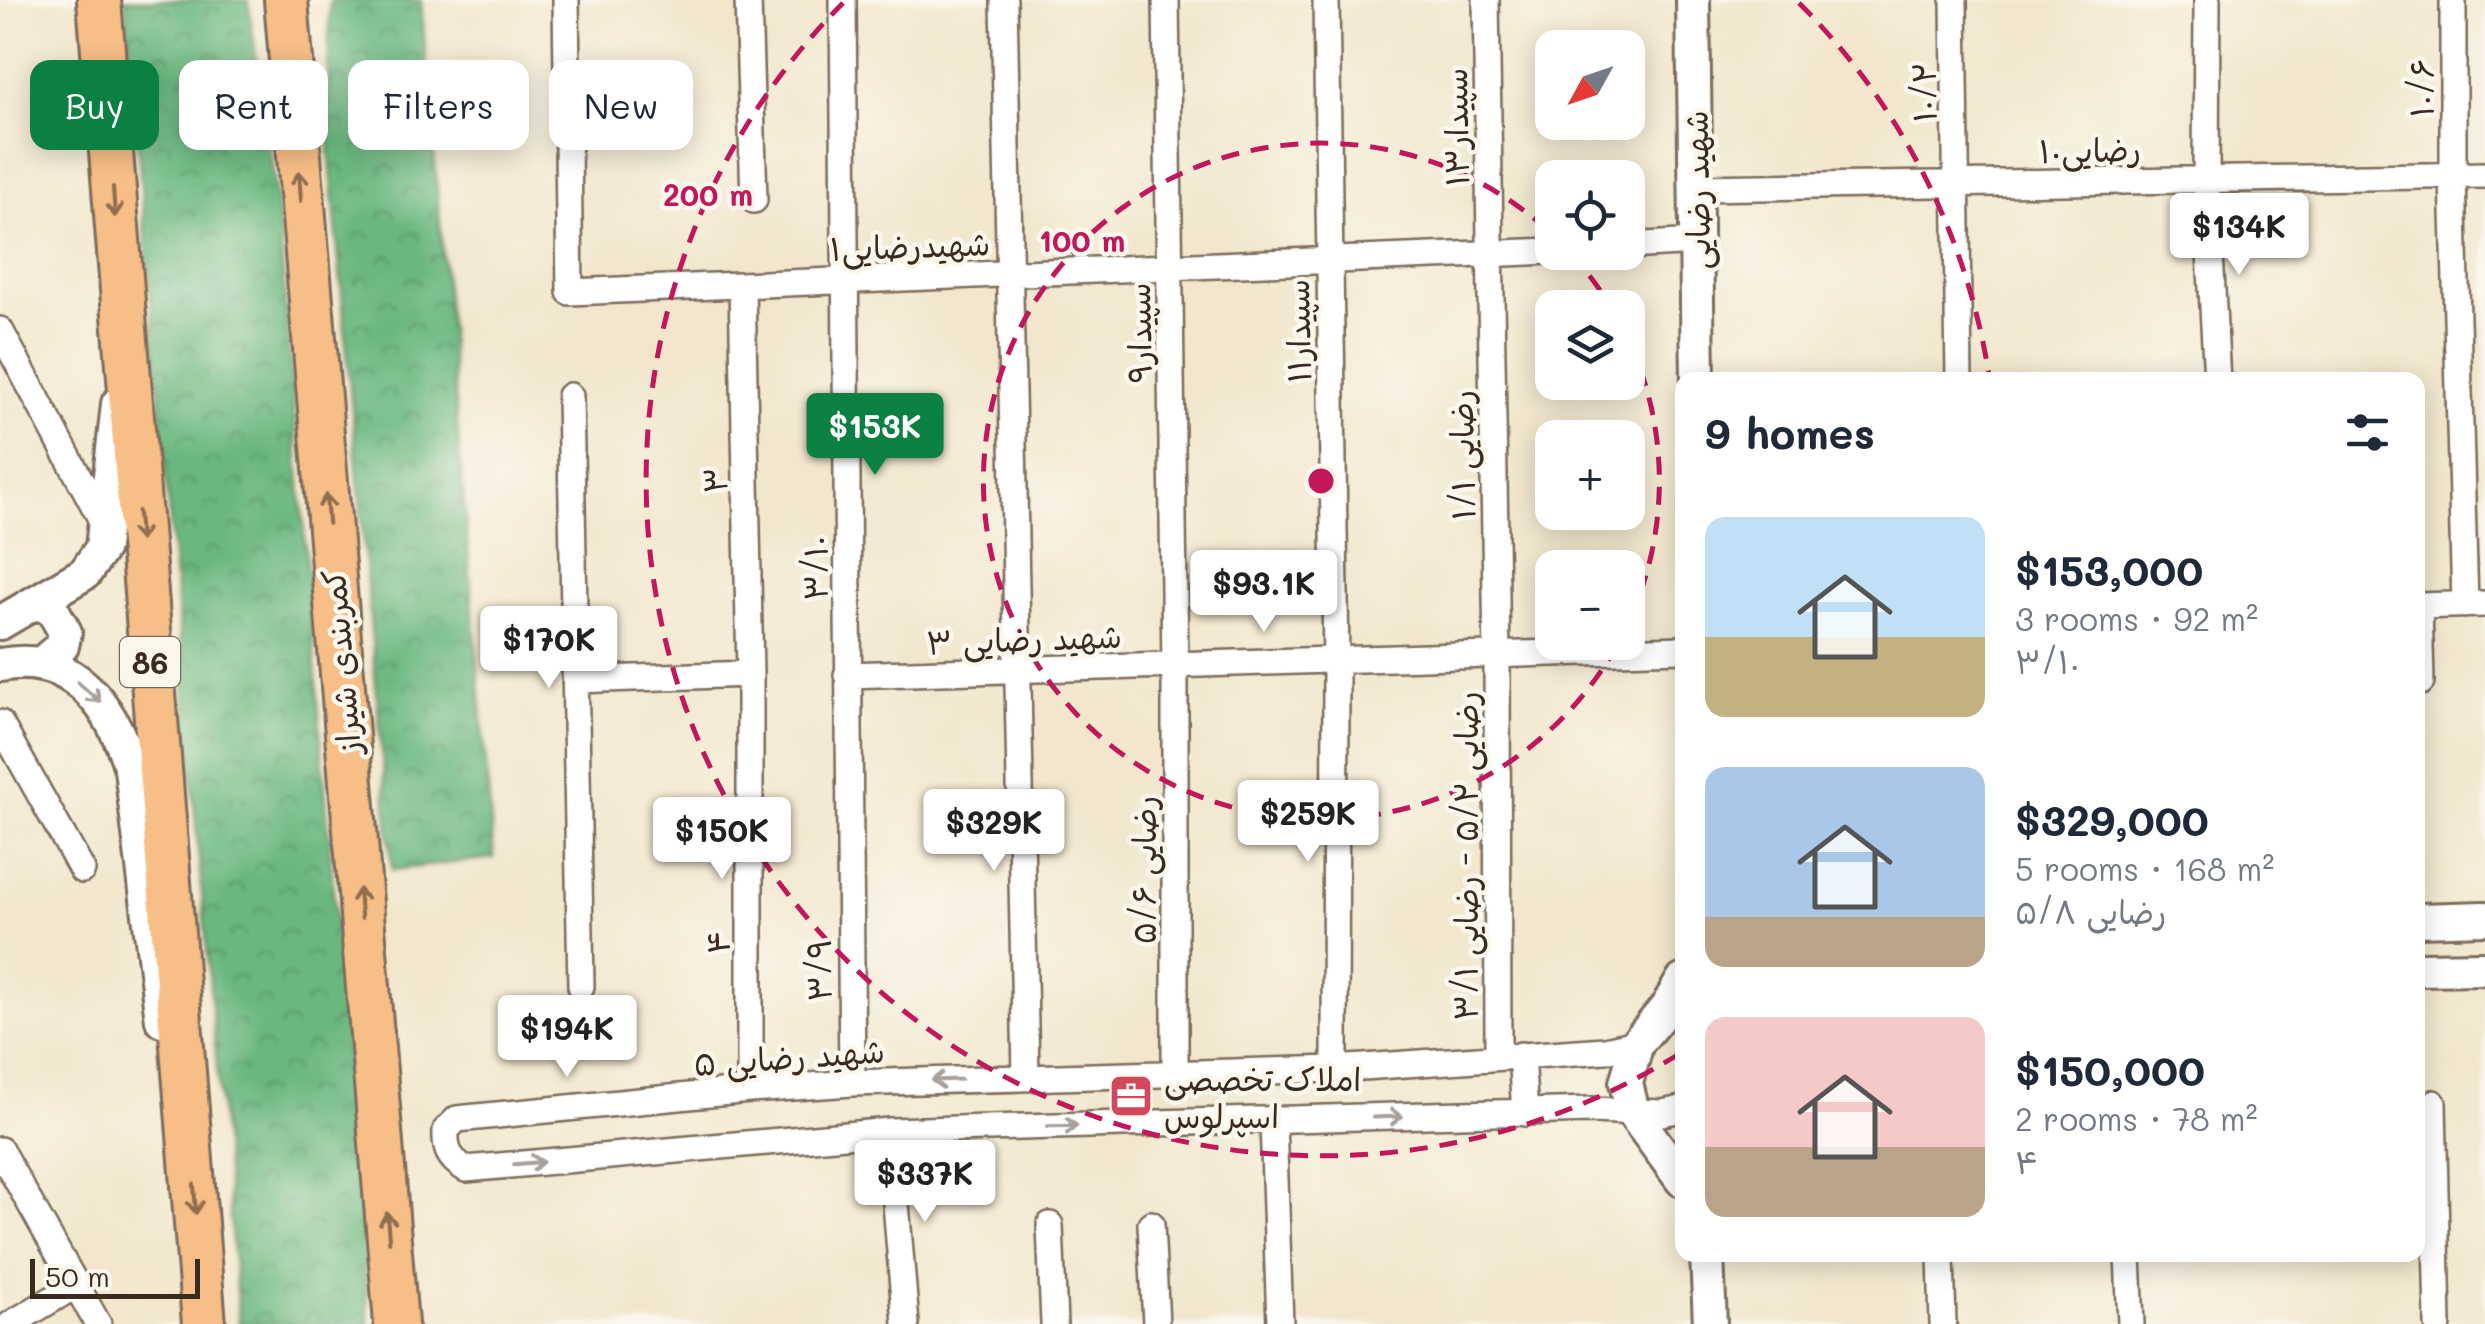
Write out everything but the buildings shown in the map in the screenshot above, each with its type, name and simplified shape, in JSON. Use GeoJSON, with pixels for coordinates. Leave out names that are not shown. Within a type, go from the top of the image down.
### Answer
{"type":"FeatureCollection","features":[{"type":"Feature","properties":{"kind":"highway","name":"86"},"geometry":{"type":"LineString","coordinates":[[99,0],[204,1324]]}},
{"type":"Feature","properties":{"kind":"highway","name":"کمربندی شیراز"},"geometry":{"type":"LineString","coordinates":[[289,7],[396,1324]]}},
{"type":"Feature","properties":{"kind":"street","name":"شهیدرضایی۱"},"geometry":{"type":"LineString","coordinates":[[566,0],[570,292],[1535,251]]}},
{"type":"Feature","properties":{"kind":"street"},"geometry":{"type":"LineString","coordinates":[[748,0],[754,200]]}},
{"type":"Feature","properties":{"kind":"street","name":"۳/۱۰"},"geometry":{"type":"LineString","coordinates":[[843,0],[847,676]]}},
{"type":"Feature","properties":{"kind":"street"},"geometry":{"type":"LineString","coordinates":[[1004,0],[1026,1076]]}},
{"type":"Feature","properties":{"kind":"street","name":"سپیدار۹"},"geometry":{"type":"LineString","coordinates":[[1166,0],[1175,666]]}},
{"type":"Feature","properties":{"kind":"street","name":"سپیدار۱۱"},"geometry":{"type":"LineString","coordinates":[[1326,0],[1336,661],[1335,1069]]}},
{"type":"Feature","properties":{"kind":"street","name":"سپیدار۱۳"},"geometry":{"type":"LineString","coordinates":[[1486,0],[1489,253]]}},
{"type":"Feature","properties":{"kind":"street","name":"شهید رضایی"},"geometry":{"type":"LineString","coordinates":[[1694,0],[1698,372]]}},
{"type":"Feature","properties":{"kind":"street","name":"۱۰/۲"},"geometry":{"type":"LineString","coordinates":[[1954,0],[1959,372]]}},
{"type":"Feature","properties":{"kind":"street"},"geometry":{"type":"LineString","coordinates":[[2207,0],[2206,180],[2217,372]]}},
{"type":"Feature","properties":{"kind":"street","name":"۱۰/۶"},"geometry":{"type":"LineString","coordinates":[[2453,0],[2461,378],[2475,605]]}},
{"type":"Feature","properties":{"kind":"street","name":"رضایی۱۰"},"geometry":{"type":"LineString","coordinates":[[1696,188],[2485,175]]}},
{"type":"Feature","properties":{"kind":"street"},"geometry":{"type":"LineString","coordinates":[[1645,245],[1697,242]]}},
{"type":"Feature","properties":{"kind":"street","name":"رضایی ۱/۱"},"geometry":{"type":"LineString","coordinates":[[1489,253],[1498,656]]}},
{"type":"Feature","properties":{"kind":"street","name":"۳"},"geometry":{"type":"LineString","coordinates":[[742,285],[750,674]]}},
{"type":"Feature","properties":{"kind":"street"},"geometry":{"type":"LineString","coordinates":[[0,330],[104,524]]}},
{"type":"Feature","properties":{"kind":"street"},"geometry":{"type":"LineString","coordinates":[[0,622],[86,573],[102,548],[125,350]]}},
{"type":"Feature","properties":{"kind":"street"},"geometry":{"type":"LineString","coordinates":[[570,396],[581,986]]}},
{"type":"Feature","properties":{"kind":"street"},"geometry":{"type":"LineString","coordinates":[[36,603],[52,609],[65,632],[62,646],[41,664]]}},
{"type":"Feature","properties":{"kind":"street"},"geometry":{"type":"LineString","coordinates":[[2425,606],[2475,605]]}},
{"type":"Feature","properties":{"kind":"street","name":"شهید رضایی ۳"},"geometry":{"type":"LineString","coordinates":[[847,676],[1675,650]]}},
{"type":"Feature","properties":{"kind":"street","name":"رضایی ۵/۲ - رضایی ۳/۱"},"geometry":{"type":"LineString","coordinates":[[1498,656],[1510,1056],[1525,1113]]}},
{"type":"Feature","properties":{"kind":"street"},"geometry":{"type":"LineString","coordinates":[[0,665],[41,664],[68,675],[103,704],[121,734],[139,822],[158,996],[190,1138]]}},
{"type":"Feature","properties":{"kind":"street","name":"رضایی ۵/۶"},"geometry":{"type":"LineString","coordinates":[[1175,666],[1175,1074]]}},
{"type":"Feature","properties":{"kind":"street"},"geometry":{"type":"LineString","coordinates":[[576,680],[750,674]]}},
{"type":"Feature","properties":{"kind":"street","name":"۴"},"geometry":{"type":"LineString","coordinates":[[750,674],[750,1090]]}},
{"type":"Feature","properties":{"kind":"street","name":"۳/۹"},"geometry":{"type":"LineString","coordinates":[[847,676],[852,1083]]}},
{"type":"Feature","properties":{"kind":"street"},"geometry":{"type":"LineString","coordinates":[[0,723],[82,870]]}},
{"type":"Feature","properties":{"kind":"street"},"geometry":{"type":"LineString","coordinates":[[2425,920],[2485,918]]}},
{"type":"Feature","properties":{"kind":"street"},"geometry":{"type":"LineString","coordinates":[[2425,969],[2485,968]]}},
{"type":"Feature","properties":{"kind":"street"},"geometry":{"type":"LineString","coordinates":[[1675,994],[1637,1043],[1626,1083],[1633,1113],[1675,1170]]}},
{"type":"Feature","properties":{"kind":"street","name":"شهید رضایی ۵"},"geometry":{"type":"LineString","coordinates":[[1637,1043],[1605,1050],[1335,1069],[1026,1076],[750,1090],[457,1119],[446,1130],[446,1144],[452,1160],[466,1168],[890,1130],[1675,1110]]}},
{"type":"Feature","properties":{"kind":"street"},"geometry":{"type":"LineString","coordinates":[[2433,1102],[2438,1324]]}},
{"type":"Feature","properties":{"kind":"street"},"geometry":{"type":"LineString","coordinates":[[1273,1121],[1280,1324]]}},
{"type":"Feature","properties":{"kind":"street"},"geometry":{"type":"LineString","coordinates":[[890,1130],[906,1324]]}},
{"type":"Feature","properties":{"kind":"street"},"geometry":{"type":"LineString","coordinates":[[0,1150],[98,1324]]}},
{"type":"Feature","properties":{"kind":"street"},"geometry":{"type":"LineString","coordinates":[[1151,1224],[1156,1324]]}},
{"type":"Feature","properties":{"kind":"street"},"geometry":{"type":"LineString","coordinates":[[1050,1225],[1054,1324]]}},
{"type":"Feature","properties":{"kind":"street"},"geometry":{"type":"LineString","coordinates":[[1707,1262],[1710,1324]]}},
{"type":"Feature","properties":{"kind":"street"},"geometry":{"type":"LineString","coordinates":[[1941,1262],[1943,1324]]}},
{"type":"Feature","properties":{"kind":"street"},"geometry":{"type":"LineString","coordinates":[[2128,1262],[2131,1324]]}},
{"type":"Feature","properties":{"kind":"street"},"geometry":{"type":"LineString","coordinates":[[10,1324],[76,1285]]}},
{"type":"Feature","properties":{"kind":"green space"},"geometry":{"type":"Polygon","coordinates":[[[125,0],[248,0],[257,60],[179,60],[179,150],[270,150],[277,201],[369,1324],[239,1324],[138,150],[159,150],[159,60],[130,60],[125,0]]]}},
{"type":"Feature","properties":{"kind":"green space"},"geometry":{"type":"Polygon","coordinates":[[[330,0],[421,0],[426,60],[348,60],[348,150],[434,150],[494,858],[392,870],[328,135],[330,0]]]}},
{"type":"Feature","properties":{"kind":"place","name":"املاک تخصصی اسپرلوس"},"geometry":{"type":"Point","coordinates":[1131,1096]}}]}
